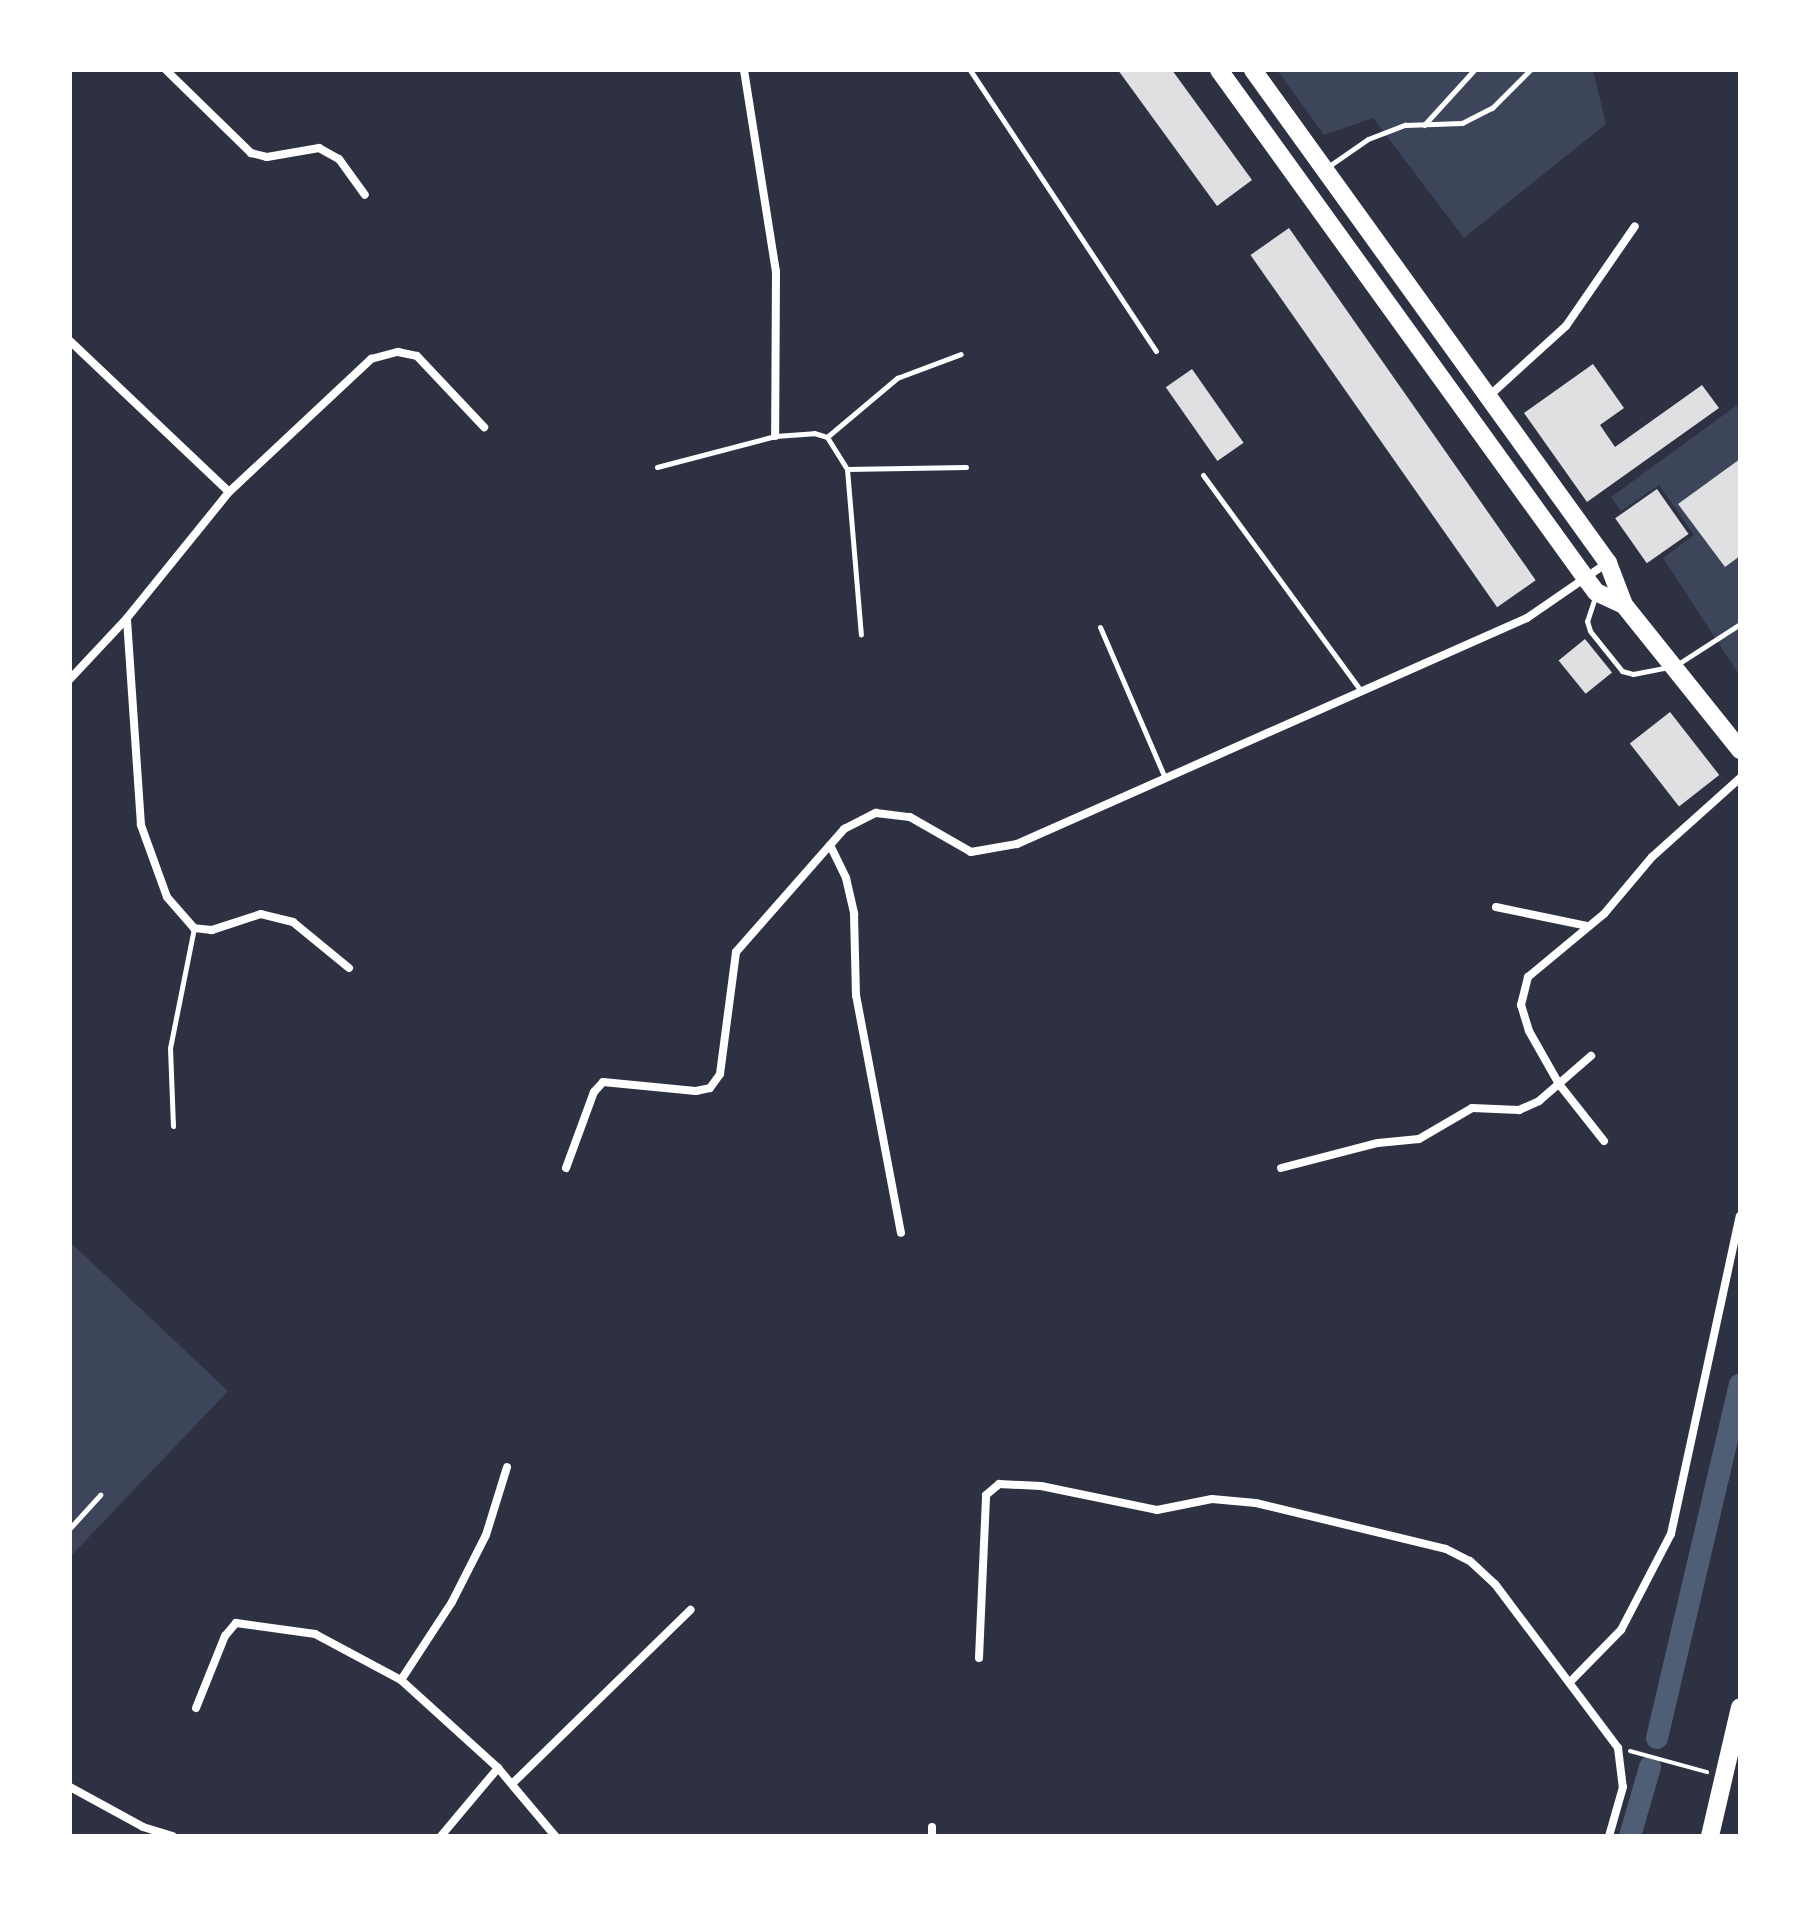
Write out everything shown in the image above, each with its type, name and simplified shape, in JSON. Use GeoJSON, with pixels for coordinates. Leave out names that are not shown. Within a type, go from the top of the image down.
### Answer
{"type":"FeatureCollection","features":[{"type":"Feature","properties":{"kind":"main road"},"geometry":{"type":"LineString","coordinates":[[1219,70],[1591,586],[1624,605]]}},
{"type":"Feature","properties":{"kind":"main road"},"geometry":{"type":"LineString","coordinates":[[1253,70],[1608,563],[1624,605],[1740,750]]}},
{"type":"Feature","properties":{"kind":"main road"},"geometry":{"type":"LineString","coordinates":[[1710,1836],[1740,1707]]}},
{"type":"Feature","properties":{"kind":"street"},"geometry":{"type":"LineString","coordinates":[[166,70],[251,153],[267,157],[319,148],[339,159],[365,195]]}},
{"type":"Feature","properties":{"kind":"street"},"geometry":{"type":"LineString","coordinates":[[744,70],[776,271],[775,436]]}},
{"type":"Feature","properties":{"kind":"street"},"geometry":{"type":"LineString","coordinates":[[1489,396],[1566,326],[1635,226]]}},
{"type":"Feature","properties":{"kind":"street"},"geometry":{"type":"LineString","coordinates":[[70,341],[229,492]]}},
{"type":"Feature","properties":{"kind":"street"},"geometry":{"type":"LineString","coordinates":[[70,679],[127,618],[229,492],[371,359],[398,352],[417,356],[484,427]]}},
{"type":"Feature","properties":{"kind":"street"},"geometry":{"type":"LineString","coordinates":[[566,1168],[594,1092],[603,1082],[696,1091],[710,1088],[720,1074],[736,952],[844,829],[876,813],[910,817],[971,852],[1017,844],[1527,618],[1591,586],[1608,563]]}},
{"type":"Feature","properties":{"kind":"street"},"geometry":{"type":"LineString","coordinates":[[127,618],[141,825],[167,897],[194,928],[212,930],[261,914],[293,922],[349,968]]}},
{"type":"Feature","properties":{"kind":"street"},"geometry":{"type":"LineString","coordinates":[[1604,1141],[1559,1084],[1529,1031],[1521,1005],[1528,977],[1588,926],[1652,857],[1740,778]]}},
{"type":"Feature","properties":{"kind":"street"},"geometry":{"type":"LineString","coordinates":[[830,845],[846,878],[854,914],[856,995],[901,1233]]}},
{"type":"Feature","properties":{"kind":"street"},"geometry":{"type":"LineString","coordinates":[[1496,907],[1588,926]]}},
{"type":"Feature","properties":{"kind":"street"},"geometry":{"type":"LineString","coordinates":[[1281,1168],[1378,1143],[1419,1139],[1472,1108],[1519,1110],[1559,1084],[1591,1056]]}},
{"type":"Feature","properties":{"kind":"street"},"geometry":{"type":"LineString","coordinates":[[1570,1682],[1621,1630],[1671,1534],[1740,1216]]}},
{"type":"Feature","properties":{"kind":"street"},"geometry":{"type":"LineString","coordinates":[[401,1680],[452,1602],[486,1535],[507,1467]]}},
{"type":"Feature","properties":{"kind":"street"},"geometry":{"type":"LineString","coordinates":[[979,1658],[986,1495],[999,1484],[1041,1486],[1157,1510],[1212,1499],[1256,1503],[1446,1549],[1470,1561],[1495,1584],[1618,1748],[1623,1787],[1609,1836]]}},
{"type":"Feature","properties":{"kind":"street"},"geometry":{"type":"LineString","coordinates":[[513,1783],[690,1610]]}},
{"type":"Feature","properties":{"kind":"street"},"geometry":{"type":"LineString","coordinates":[[196,1708],[225,1636],[236,1623],[315,1634],[401,1680],[513,1783],[555,1836]]}},
{"type":"Feature","properties":{"kind":"street"},"geometry":{"type":"LineString","coordinates":[[441,1836],[498,1768]]}},
{"type":"Feature","properties":{"kind":"street"},"geometry":{"type":"LineString","coordinates":[[70,1787],[143,1827],[173,1836]]}},
{"type":"Feature","properties":{"kind":"lane"},"geometry":{"type":"LineString","coordinates":[[970,70],[1156,351]]}},
{"type":"Feature","properties":{"kind":"lane"},"geometry":{"type":"LineString","coordinates":[[1424,125],[1474,70]]}},
{"type":"Feature","properties":{"kind":"lane"},"geometry":{"type":"LineString","coordinates":[[1325,169],[1368,139],[1405,125],[1462,123],[1492,108],[1530,70]]}},
{"type":"Feature","properties":{"kind":"lane"},"geometry":{"type":"LineString","coordinates":[[827,437],[897,378],[961,354]]}},
{"type":"Feature","properties":{"kind":"lane"},"geometry":{"type":"LineString","coordinates":[[657,467],[775,436],[814,433],[827,437],[847,469],[861,634]]}},
{"type":"Feature","properties":{"kind":"lane"},"geometry":{"type":"LineString","coordinates":[[847,469],[966,467]]}},
{"type":"Feature","properties":{"kind":"lane"},"geometry":{"type":"LineString","coordinates":[[1203,475],[1361,691]]}},
{"type":"Feature","properties":{"kind":"lane"},"geometry":{"type":"LineString","coordinates":[[1591,586],[1587,621],[1590,631],[1622,671],[1633,674],[1675,666],[1740,624]]}},
{"type":"Feature","properties":{"kind":"lane"},"geometry":{"type":"LineString","coordinates":[[1100,627],[1165,778]]}},
{"type":"Feature","properties":{"kind":"lane"},"geometry":{"type":"LineString","coordinates":[[173,1126],[170,1048],[194,928]]}},
{"type":"Feature","properties":{"kind":"lane"},"geometry":{"type":"LineString","coordinates":[[70,1528],[100,1495]]}},
{"type":"Feature","properties":{"kind":"path"},"geometry":{"type":"LineString","coordinates":[[1618,1748],[1713,1774]]}},
{"type":"Feature","properties":{"kind":"shaded area"},"geometry":{"type":"Polygon","coordinates":[[[1277,70],[1593,70],[1606,124],[1464,238],[1373,118],[1324,135],[1277,70]]]}},
{"type":"Feature","properties":{"kind":"shaded area"},"geometry":{"type":"Polygon","coordinates":[[[1740,403],[1740,676],[1663,558],[1694,535],[1659,485],[1621,511],[1611,497],[1740,403]]]}},
{"type":"Feature","properties":{"kind":"shaded area"},"geometry":{"type":"Polygon","coordinates":[[[70,1242],[228,1391],[70,1557],[70,1242]]]}},
{"type":"Feature","properties":{"kind":"building"},"geometry":{"type":"Polygon","coordinates":[[[1118,70],[1172,70],[1252,180],[1217,206],[1118,70]]]}},
{"type":"Feature","properties":{"kind":"building"},"geometry":{"type":"Polygon","coordinates":[[[1289,228],[1536,580],[1497,607],[1250,255],[1289,228]]]}},
{"type":"Feature","properties":{"kind":"building"},"geometry":{"type":"Polygon","coordinates":[[[1593,364],[1624,408],[1600,425],[1615,447],[1702,385],[1719,408],[1587,502],[1524,413],[1593,364]]]}},
{"type":"Feature","properties":{"kind":"building"},"geometry":{"type":"Polygon","coordinates":[[[1192,369],[1244,443],[1217,461],[1166,387],[1192,369]]]}},
{"type":"Feature","properties":{"kind":"building"},"geometry":{"type":"Polygon","coordinates":[[[1740,459],[1740,556],[1725,567],[1678,504],[1740,459]]]}},
{"type":"Feature","properties":{"kind":"building"},"geometry":{"type":"Polygon","coordinates":[[[1657,489],[1689,534],[1647,563],[1615,518],[1657,489]]]}},
{"type":"Feature","properties":{"kind":"building"},"geometry":{"type":"Polygon","coordinates":[[[1585,639],[1612,672],[1586,694],[1559,660],[1585,639]]]}},
{"type":"Feature","properties":{"kind":"building"},"geometry":{"type":"Polygon","coordinates":[[[1670,712],[1719,775],[1679,806],[1630,743],[1670,712]]]}},
{"type":"Feature","properties":{"kind":"waterway"},"geometry":{"type":"LineString","coordinates":[[1657,1738],[1740,1385]]}},
{"type":"Feature","properties":{"kind":"waterway"},"geometry":{"type":"LineString","coordinates":[[1630,1836],[1650,1767]]}}]}
